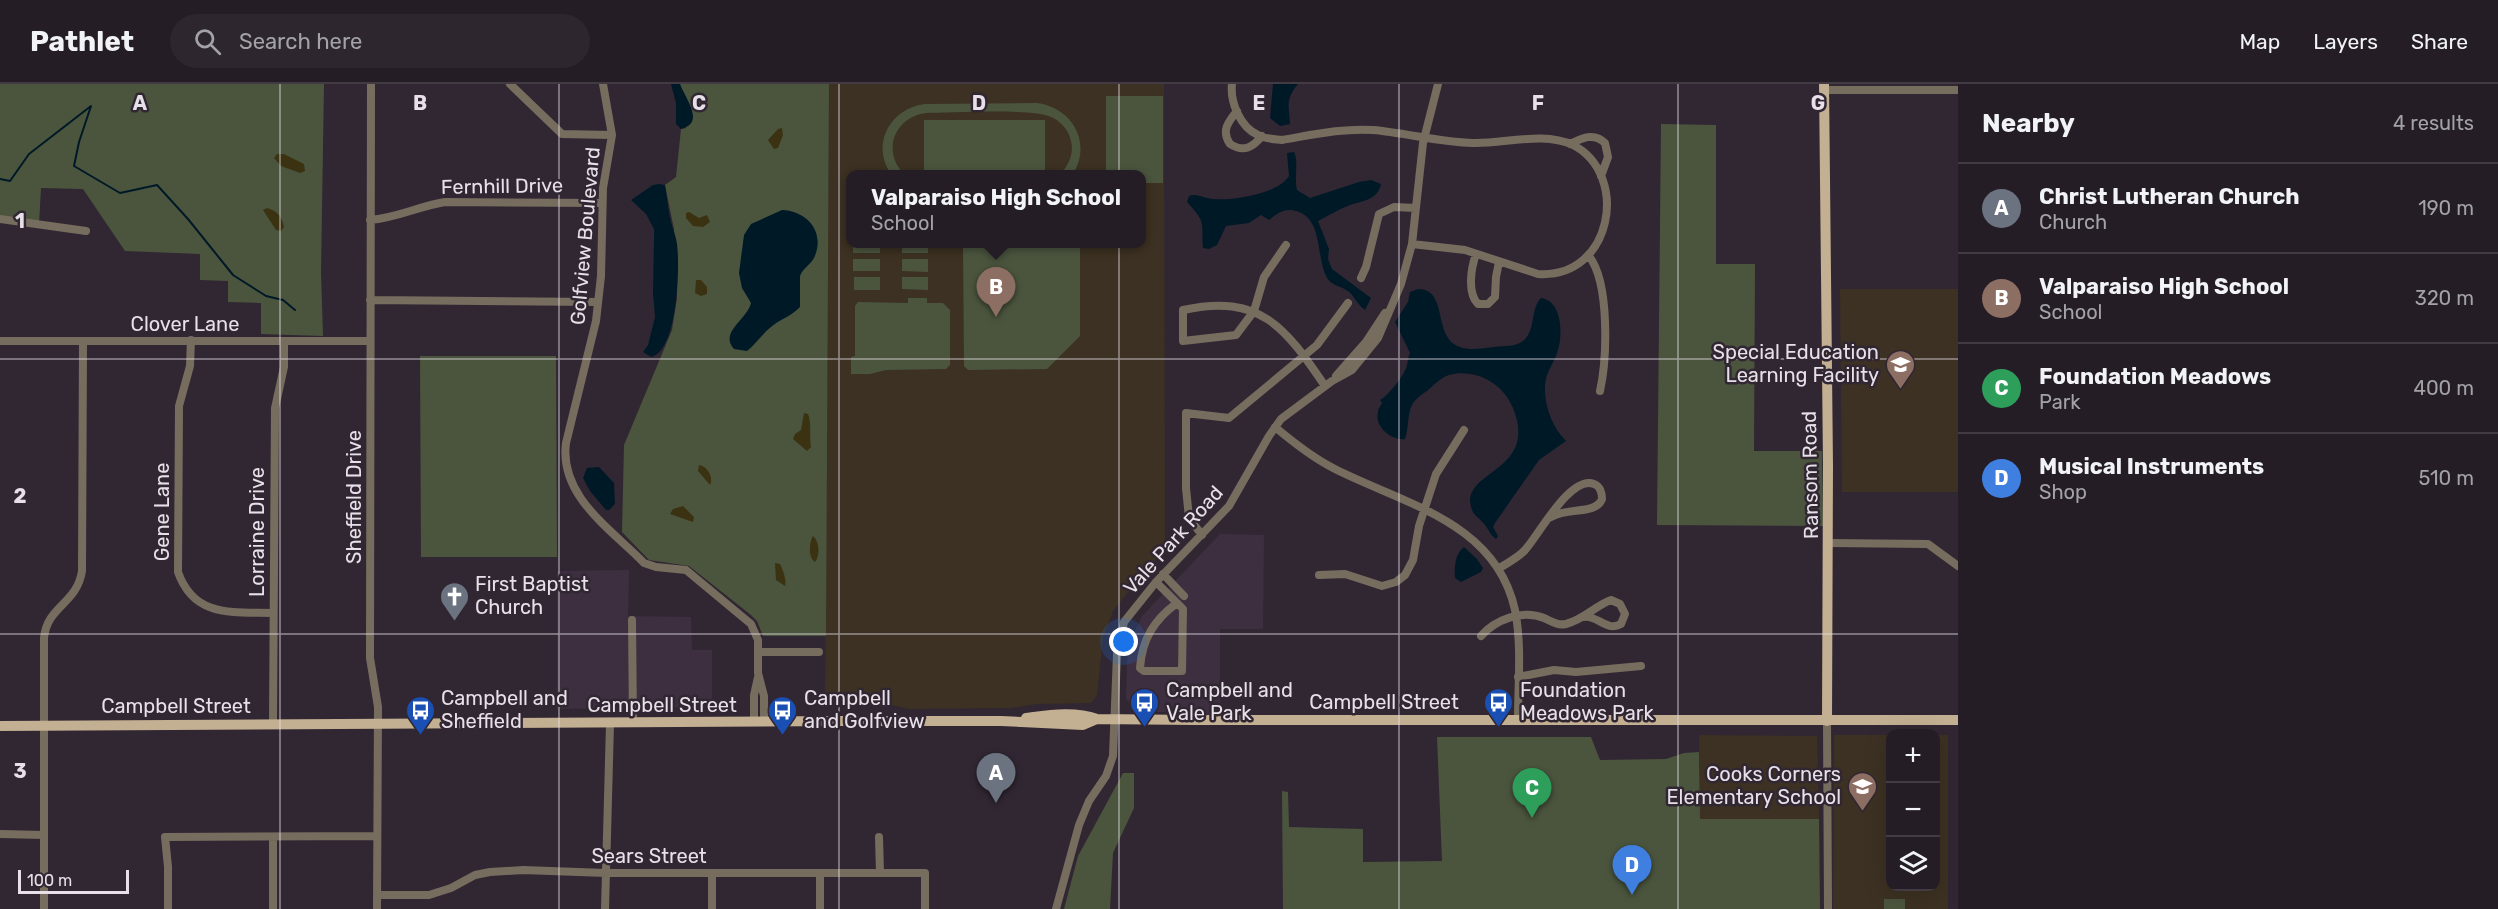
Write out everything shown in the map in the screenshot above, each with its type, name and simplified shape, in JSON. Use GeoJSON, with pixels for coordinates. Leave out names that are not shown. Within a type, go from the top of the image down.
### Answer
{"type":"FeatureCollection","features":[{"type":"Feature","properties":{"kind":"main road","name":"Ransom Road"},"geometry":{"type":"LineString","coordinates":[[1824,87],[1829,543],[1827,721]]}},
{"type":"Feature","properties":{"kind":"main road","name":"Campbell Street"},"geometry":{"type":"LineString","coordinates":[[0,726],[1001,721],[1053,714],[1084,714],[1097,719],[1114,720],[1958,720]]}},
{"type":"Feature","properties":{"kind":"street","name":"Sheffield Drive"},"geometry":{"type":"LineString","coordinates":[[371,84],[370,658],[376,692],[377,724],[377,909]]}},
{"type":"Feature","properties":{"kind":"street"},"geometry":{"type":"LineString","coordinates":[[510,84],[562,134],[612,135]]}},
{"type":"Feature","properties":{"kind":"street","name":"Golfview Boulevard"},"geometry":{"type":"LineString","coordinates":[[603,84],[612,135],[602,202],[601,276],[594,328],[566,443],[565,460],[571,484],[585,504],[644,563],[656,567],[686,570],[751,624],[756,632],[758,673],[764,696],[759,722]]}},
{"type":"Feature","properties":{"kind":"street"},"geometry":{"type":"LineString","coordinates":[[1232,84],[1234,105],[1237,111],[1247,127],[1262,136],[1282,140],[1351,130],[1374,130],[1470,143],[1550,139],[1570,144],[1586,154],[1601,176],[1605,198],[1604,227],[1600,240],[1589,256],[1574,268],[1551,274],[1533,273],[1476,254],[1450,248],[1412,244]]}},
{"type":"Feature","properties":{"kind":"street","name":"Vale Park Road"},"geometry":{"type":"LineString","coordinates":[[1056,909],[1079,825],[1089,801],[1110,768],[1114,747],[1120,635],[1131,611],[1235,498],[1275,427],[1289,412],[1329,383],[1366,342],[1391,306],[1412,244],[1424,137],[1438,84]]}},
{"type":"Feature","properties":{"kind":"street"},"geometry":{"type":"LineString","coordinates":[[1824,87],[1958,90]]}},
{"type":"Feature","properties":{"kind":"street"},"geometry":{"type":"LineString","coordinates":[[1237,111],[1227,123],[1225,131],[1226,139],[1230,144],[1236,148],[1253,147],[1262,136]]}},
{"type":"Feature","properties":{"kind":"street"},"geometry":{"type":"LineString","coordinates":[[1570,144],[1594,136],[1605,143],[1608,157],[1601,176]]}},
{"type":"Feature","properties":{"kind":"street","name":"Fernhill Drive"},"geometry":{"type":"LineString","coordinates":[[370,220],[394,218],[429,204],[445,202],[602,202]]}},
{"type":"Feature","properties":{"kind":"street"},"geometry":{"type":"LineString","coordinates":[[1360,278],[1366,267],[1378,214],[1394,207],[1416,208]]}},
{"type":"Feature","properties":{"kind":"street"},"geometry":{"type":"LineString","coordinates":[[0,219],[86,231]]}},
{"type":"Feature","properties":{"kind":"street"},"geometry":{"type":"LineString","coordinates":[[1286,244],[1264,277],[1254,311],[1236,335],[1183,341],[1183,310],[1234,305],[1254,311],[1273,321],[1329,383]]}},
{"type":"Feature","properties":{"kind":"street"},"geometry":{"type":"LineString","coordinates":[[1476,254],[1472,270],[1472,293],[1479,304],[1488,304],[1495,297],[1499,262]]}},
{"type":"Feature","properties":{"kind":"street"},"geometry":{"type":"LineString","coordinates":[[1589,256],[1596,268],[1604,310],[1605,370],[1600,390]]}},
{"type":"Feature","properties":{"kind":"street"},"geometry":{"type":"LineString","coordinates":[[370,300],[597,302]]}},
{"type":"Feature","properties":{"kind":"street"},"geometry":{"type":"LineString","coordinates":[[1202,535],[1189,518],[1186,488],[1186,413],[1229,418],[1317,345],[1348,303]]}},
{"type":"Feature","properties":{"kind":"street","name":"Gene Lane"},"geometry":{"type":"LineString","coordinates":[[191,340],[190,366],[179,406],[178,572],[190,595],[201,605],[229,612],[273,613]]}},
{"type":"Feature","properties":{"kind":"street","name":"Clover Lane"},"geometry":{"type":"LineString","coordinates":[[0,341],[370,341]]}},
{"type":"Feature","properties":{"kind":"street","name":"Lorraine Drive"},"geometry":{"type":"LineString","coordinates":[[273,724],[275,408],[284,367],[284,341]]}},
{"type":"Feature","properties":{"kind":"street"},"geometry":{"type":"LineString","coordinates":[[44,909],[45,627],[50,617],[74,594],[80,583],[82,571],[83,342]]}},
{"type":"Feature","properties":{"kind":"street"},"geometry":{"type":"LineString","coordinates":[[1275,427],[1322,462],[1466,532],[1486,552],[1498,568],[1516,617],[1518,720]]}},
{"type":"Feature","properties":{"kind":"street"},"geometry":{"type":"LineString","coordinates":[[1319,575],[1345,574],[1377,586],[1396,582],[1405,575],[1411,566],[1424,510],[1441,464],[1464,430]]}},
{"type":"Feature","properties":{"kind":"street"},"geometry":{"type":"LineString","coordinates":[[1498,568],[1525,550],[1568,493],[1580,485],[1593,483],[1601,490],[1602,502],[1598,507],[1570,510],[1551,517]]}},
{"type":"Feature","properties":{"kind":"street"},"geometry":{"type":"LineString","coordinates":[[1829,543],[1924,543],[1931,545],[1958,566]]}},
{"type":"Feature","properties":{"kind":"street"},"geometry":{"type":"LineString","coordinates":[[1163,574],[1184,596]]}},
{"type":"Feature","properties":{"kind":"street"},"geometry":{"type":"LineString","coordinates":[[1156,582],[1178,603],[1183,609],[1182,671],[1144,672],[1140,668],[1146,638],[1157,620],[1178,603]]}},
{"type":"Feature","properties":{"kind":"street"},"geometry":{"type":"LineString","coordinates":[[1481,636],[1497,621],[1516,617],[1535,616],[1562,625],[1584,617],[1611,600],[1620,604],[1625,614],[1621,624],[1614,627],[1592,617],[1584,617]]}},
{"type":"Feature","properties":{"kind":"street"},"geometry":{"type":"LineString","coordinates":[[632,620],[633,723]]}},
{"type":"Feature","properties":{"kind":"street"},"geometry":{"type":"LineString","coordinates":[[758,652],[819,652]]}},
{"type":"Feature","properties":{"kind":"street"},"geometry":{"type":"LineString","coordinates":[[1518,677],[1554,670],[1576,672],[1641,666]]}},
{"type":"Feature","properties":{"kind":"street"},"geometry":{"type":"LineString","coordinates":[[1827,721],[1828,909]]}},
{"type":"Feature","properties":{"kind":"street"},"geometry":{"type":"LineString","coordinates":[[605,909],[609,724]]}},
{"type":"Feature","properties":{"kind":"street"},"geometry":{"type":"LineString","coordinates":[[0,834],[44,835]]}},
{"type":"Feature","properties":{"kind":"street"},"geometry":{"type":"LineString","coordinates":[[168,909],[165,837],[377,836]]}},
{"type":"Feature","properties":{"kind":"street"},"geometry":{"type":"LineString","coordinates":[[273,837],[273,909]]}},
{"type":"Feature","properties":{"kind":"street"},"geometry":{"type":"LineString","coordinates":[[879,837],[880,873]]}},
{"type":"Feature","properties":{"kind":"street","name":"Sears Street"},"geometry":{"type":"LineString","coordinates":[[377,896],[429,895],[451,888],[475,875],[523,870],[606,873],[925,873],[925,909]]}},
{"type":"Feature","properties":{"kind":"street"},"geometry":{"type":"LineString","coordinates":[[712,873],[712,909]]}},
{"type":"Feature","properties":{"kind":"street"},"geometry":{"type":"LineString","coordinates":[[820,873],[820,909]]}},
{"type":"Feature","properties":{"kind":"shaded area"},"geometry":{"type":"Polygon","coordinates":[[[829,84],[1164,84],[1165,550],[1148,567],[1113,611],[1103,638],[1097,695],[1091,703],[1036,704],[1011,708],[909,709],[891,705],[825,706],[829,84]]]}},
{"type":"Feature","properties":{"kind":"shaded area","name":"Special Education Learning Facility"},"geometry":{"type":"Polygon","coordinates":[[[1840,289],[1958,289],[1958,492],[1842,492],[1840,289]]]}},
{"type":"Feature","properties":{"kind":"shaded area"},"geometry":{"type":"Polygon","coordinates":[[[1220,534],[1264,535],[1263,629],[1220,629],[1220,716],[1192,712],[1155,712],[1134,707],[1126,699],[1127,661],[1131,639],[1142,616],[1220,534]]]}},
{"type":"Feature","properties":{"kind":"shaded area"},"geometry":{"type":"Polygon","coordinates":[[[629,570],[628,616],[691,617],[692,650],[712,650],[712,707],[557,709],[557,571],[629,570]]]}},
{"type":"Feature","properties":{"kind":"shaded area"},"geometry":{"type":"Polygon","coordinates":[[[1699,735],[1817,736],[1819,819],[1700,819],[1699,735]]]}},
{"type":"Feature","properties":{"kind":"shaded area","name":"Cooks Corners Elementary School"},"geometry":{"type":"Polygon","coordinates":[[[1834,735],[1886,735],[1886,891],[1940,891],[1940,735],[1948,735],[1948,909],[1833,909],[1834,735]]]}},
{"type":"Feature","properties":{"kind":"green space"},"geometry":{"type":"Polygon","coordinates":[[[0,84],[324,84],[321,272],[323,336],[261,334],[261,303],[228,302],[228,281],[200,280],[200,254],[125,251],[83,189],[41,188],[39,224],[0,219],[0,84]]]}},
{"type":"Feature","properties":{"kind":"green space"},"geometry":{"type":"Polygon","coordinates":[[[680,84],[829,84],[826,636],[763,636],[757,621],[751,615],[689,566],[649,560],[622,532],[624,445],[672,330],[677,298],[674,229],[665,185],[676,177],[681,129],[686,128],[680,84]]]}},
{"type":"Feature","properties":{"kind":"green space"},"geometry":{"type":"Polygon","coordinates":[[[1106,96],[1163,96],[1163,183],[1146,183],[1146,170],[1106,170],[1106,96]]]}},
{"type":"Feature","properties":{"kind":"green space"},"geometry":{"type":"Polygon","coordinates":[[[1037,103],[1050,106],[1069,119],[1076,129],[1080,151],[1078,162],[1075,170],[1063,170],[1072,150],[1070,137],[1058,121],[1042,114],[927,113],[907,121],[900,128],[895,136],[893,155],[901,170],[889,170],[883,151],[887,129],[902,112],[925,104],[1037,103]]]}},
{"type":"Feature","properties":{"kind":"green space"},"geometry":{"type":"Polygon","coordinates":[[[924,120],[1045,120],[1045,170],[924,170],[924,120]]]}},
{"type":"Feature","properties":{"kind":"green space"},"geometry":{"type":"Polygon","coordinates":[[[1661,124],[1716,125],[1716,264],[1755,264],[1754,451],[1822,451],[1823,526],[1657,525],[1661,124]]]}},
{"type":"Feature","properties":{"kind":"green space"},"geometry":{"type":"Polygon","coordinates":[[[853,248],[880,248],[880,253],[853,253],[853,248]]]}},
{"type":"Feature","properties":{"kind":"green space"},"geometry":{"type":"Polygon","coordinates":[[[902,248],[928,248],[928,253],[902,253],[902,248]]]}},
{"type":"Feature","properties":{"kind":"green space"},"geometry":{"type":"Polygon","coordinates":[[[963,248],[1080,248],[1080,336],[1047,369],[968,370],[964,366],[963,248]]]}},
{"type":"Feature","properties":{"kind":"green space"},"geometry":{"type":"Polygon","coordinates":[[[853,259],[880,259],[880,271],[853,271],[853,259]]]}},
{"type":"Feature","properties":{"kind":"green space"},"geometry":{"type":"Polygon","coordinates":[[[902,259],[928,259],[928,272],[902,271],[902,259]]]}},
{"type":"Feature","properties":{"kind":"green space"},"geometry":{"type":"Polygon","coordinates":[[[854,277],[880,277],[880,290],[854,290],[854,277]]]}},
{"type":"Feature","properties":{"kind":"green space"},"geometry":{"type":"Polygon","coordinates":[[[902,277],[928,277],[928,290],[902,289],[902,277]]]}},
{"type":"Feature","properties":{"kind":"green space"},"geometry":{"type":"Polygon","coordinates":[[[908,298],[927,298],[927,303],[943,303],[950,310],[950,365],[946,369],[886,370],[870,374],[851,374],[851,357],[855,356],[855,306],[858,302],[908,303],[908,298]]]}},
{"type":"Feature","properties":{"kind":"green space"},"geometry":{"type":"Polygon","coordinates":[[[420,356],[556,356],[557,557],[421,557],[420,356]]]}},
{"type":"Feature","properties":{"kind":"green space"},"geometry":{"type":"Polygon","coordinates":[[[1437,737],[1591,737],[1600,760],[1666,759],[1684,753],[1699,752],[1700,819],[1819,819],[1820,909],[1283,909],[1282,791],[1288,792],[1289,827],[1363,829],[1363,862],[1442,861],[1437,737]]]}},
{"type":"Feature","properties":{"kind":"green space"},"geometry":{"type":"Polygon","coordinates":[[[1123,773],[1134,773],[1134,808],[1113,853],[1110,909],[1064,909],[1078,856],[1123,773]]]}},
{"type":"Feature","properties":{"kind":"green space"},"geometry":{"type":"Polygon","coordinates":[[[1884,899],[1905,899],[1905,909],[1884,909],[1884,899]]]}},
{"type":"Feature","properties":{"kind":"sand"},"geometry":{"type":"Polygon","coordinates":[[[782,128],[783,135],[778,148],[774,149],[768,140],[778,129],[782,128]]]}},
{"type":"Feature","properties":{"kind":"sand"},"geometry":{"type":"Polygon","coordinates":[[[277,154],[284,154],[304,164],[305,171],[300,173],[281,166],[274,158],[277,154]]]}},
{"type":"Feature","properties":{"kind":"sand"},"geometry":{"type":"Polygon","coordinates":[[[267,208],[281,217],[284,227],[281,231],[276,230],[263,210],[267,208]]]}},
{"type":"Feature","properties":{"kind":"sand"},"geometry":{"type":"Polygon","coordinates":[[[689,212],[699,218],[707,215],[710,222],[703,227],[693,226],[686,218],[686,213],[689,212]]]}},
{"type":"Feature","properties":{"kind":"sand"},"geometry":{"type":"Polygon","coordinates":[[[696,280],[701,280],[707,287],[707,294],[701,296],[695,293],[696,280]]]}},
{"type":"Feature","properties":{"kind":"sand"},"geometry":{"type":"Polygon","coordinates":[[[804,413],[808,414],[810,422],[811,447],[807,451],[793,439],[795,434],[801,430],[804,413]]]}},
{"type":"Feature","properties":{"kind":"sand"},"geometry":{"type":"Polygon","coordinates":[[[699,465],[705,467],[709,472],[710,485],[698,471],[699,465]]]}},
{"type":"Feature","properties":{"kind":"sand"},"geometry":{"type":"Polygon","coordinates":[[[683,506],[694,517],[693,522],[670,514],[673,509],[683,506]]]}},
{"type":"Feature","properties":{"kind":"sand"},"geometry":{"type":"Polygon","coordinates":[[[813,536],[818,549],[815,562],[810,550],[813,536]]]}},
{"type":"Feature","properties":{"kind":"sand"},"geometry":{"type":"Polygon","coordinates":[[[775,563],[781,566],[785,586],[776,580],[775,563]]]}},
{"type":"Feature","properties":{"kind":"water"},"geometry":{"type":"Polygon","coordinates":[[[671,84],[680,84],[692,110],[692,121],[681,129],[676,124],[676,103],[671,84]]]}},
{"type":"Feature","properties":{"kind":"water"},"geometry":{"type":"Polygon","coordinates":[[[1273,84],[1298,84],[1289,99],[1290,124],[1280,126],[1270,118],[1273,84]]]}},
{"type":"Feature","properties":{"kind":"water"},"geometry":{"type":"Polygon","coordinates":[[[1294,152],[1297,190],[1310,198],[1359,182],[1371,180],[1381,184],[1373,197],[1318,221],[1329,249],[1328,259],[1332,269],[1371,298],[1365,310],[1349,292],[1333,284],[1327,278],[1316,232],[1307,217],[1299,212],[1283,211],[1269,220],[1261,215],[1249,223],[1226,226],[1217,245],[1209,249],[1203,248],[1202,223],[1187,202],[1189,196],[1231,199],[1265,192],[1289,176],[1287,153],[1294,152]]]}},
{"type":"Feature","properties":{"kind":"water"},"geometry":{"type":"Polygon","coordinates":[[[653,185],[665,185],[670,217],[677,241],[677,288],[672,325],[667,340],[660,352],[651,357],[643,352],[648,345],[655,317],[654,229],[646,214],[631,200],[653,185]]]}},
{"type":"Feature","properties":{"kind":"water"},"geometry":{"type":"Polygon","coordinates":[[[782,210],[799,214],[806,219],[816,232],[818,240],[814,258],[800,276],[800,307],[771,327],[747,351],[734,349],[730,343],[732,331],[751,303],[742,288],[739,273],[744,235],[751,224],[782,210]]]}},
{"type":"Feature","properties":{"kind":"water"},"geometry":{"type":"Polygon","coordinates":[[[1418,289],[1428,291],[1434,297],[1446,334],[1451,342],[1465,348],[1506,346],[1524,340],[1529,334],[1537,304],[1541,298],[1548,300],[1557,311],[1560,343],[1547,375],[1545,393],[1553,422],[1566,441],[1539,460],[1495,523],[1493,527],[1498,536],[1496,539],[1473,513],[1471,495],[1477,485],[1508,458],[1516,445],[1518,429],[1513,408],[1502,391],[1478,376],[1459,373],[1449,375],[1437,382],[1413,403],[1405,439],[1395,438],[1385,432],[1377,418],[1382,403],[1380,400],[1400,379],[1406,369],[1410,353],[1395,322],[1408,302],[1410,292],[1418,289]]]}},
{"type":"Feature","properties":{"kind":"water"},"geometry":{"type":"Polygon","coordinates":[[[599,467],[614,483],[615,504],[609,510],[606,510],[590,491],[583,478],[587,468],[599,467]]]}},
{"type":"Feature","properties":{"kind":"water"},"geometry":{"type":"Polygon","coordinates":[[[1464,547],[1483,568],[1481,572],[1461,582],[1455,578],[1455,565],[1464,547]]]}},
{"type":"Feature","properties":{"kind":"waterway"},"geometry":{"type":"LineString","coordinates":[[0,179],[10,181],[29,154],[91,106],[74,166],[120,193],[157,185],[233,275],[266,296],[283,300],[295,310]]}},
{"type":"Feature","properties":{"kind":"place","name":"Valparaiso High School"},"geometry":{"type":"Point","coordinates":[996,317]}},
{"type":"Feature","properties":{"kind":"place","name":"Special Education Learning Facility"},"geometry":{"type":"Point","coordinates":[1900,390]}},
{"type":"Feature","properties":{"kind":"place","name":"First Baptist Church"},"geometry":{"type":"Point","coordinates":[454,622]}},
{"type":"Feature","properties":{"kind":"place","name":"Campbell and Vale Park"},"geometry":{"type":"Point","coordinates":[1145,728]}},
{"type":"Feature","properties":{"kind":"place","name":"Foundation Meadows Park"},"geometry":{"type":"Point","coordinates":[1499,728]}},
{"type":"Feature","properties":{"kind":"place","name":"Campbell and Sheffield"},"geometry":{"type":"Point","coordinates":[420,736]}},
{"type":"Feature","properties":{"kind":"place","name":"Campbell and Golfview"},"geometry":{"type":"Point","coordinates":[783,736]}},
{"type":"Feature","properties":{"kind":"place","name":"Christ Lutheran Church"},"geometry":{"type":"Point","coordinates":[996,803]}},
{"type":"Feature","properties":{"kind":"place","name":"Cooks Corners Elementary School"},"geometry":{"type":"Point","coordinates":[1862,812]}},
{"type":"Feature","properties":{"kind":"place","name":"Foundation Meadows"},"geometry":{"type":"Point","coordinates":[1532,818]}},
{"type":"Feature","properties":{"kind":"place","name":"Musical Instruments"},"geometry":{"type":"Point","coordinates":[1632,895]}}]}
